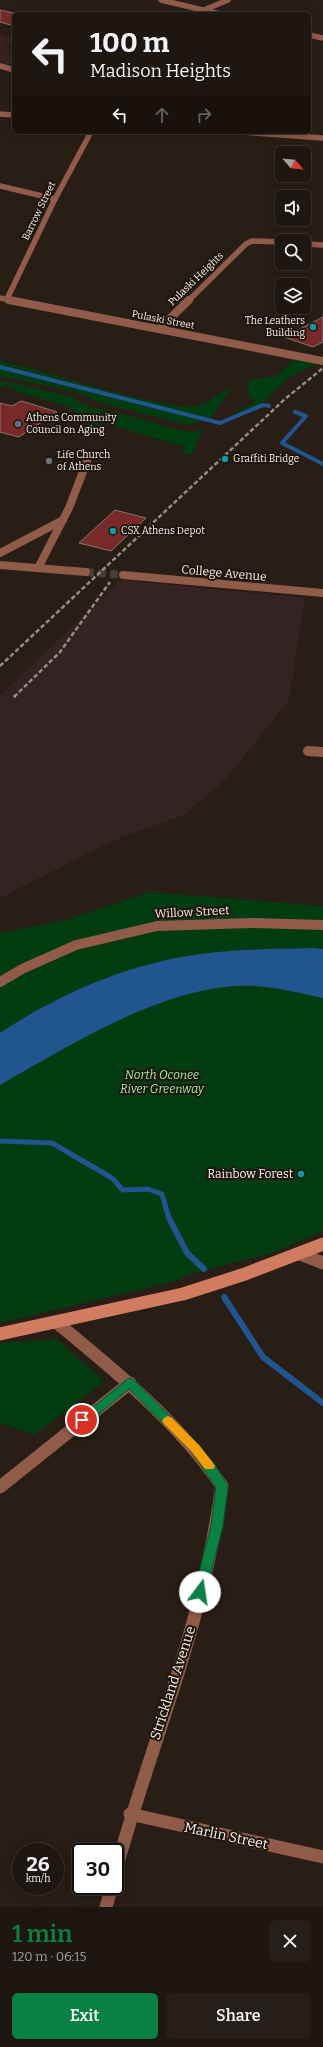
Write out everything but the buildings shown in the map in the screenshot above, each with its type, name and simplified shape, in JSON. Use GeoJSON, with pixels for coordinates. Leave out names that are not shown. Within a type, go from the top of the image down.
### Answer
{"type":"FeatureCollection","features":[{"type":"Feature","properties":{"kind":"main road"},"geometry":{"type":"LineString","coordinates":[[0,1334],[183,1294],[245,1274],[323,1244]]}},
{"type":"Feature","properties":{"kind":"street"},"geometry":{"type":"LineString","coordinates":[[161,0],[212,12]]}},
{"type":"Feature","properties":{"kind":"street"},"geometry":{"type":"LineString","coordinates":[[204,10],[228,0]]}},
{"type":"Feature","properties":{"kind":"street"},"geometry":{"type":"LineString","coordinates":[[311,35],[323,38]]}},
{"type":"Feature","properties":{"kind":"street"},"geometry":{"type":"LineString","coordinates":[[0,66],[12,69]]}},
{"type":"Feature","properties":{"kind":"street"},"geometry":{"type":"LineString","coordinates":[[0,114],[12,115]]}},
{"type":"Feature","properties":{"kind":"street","name":"Barrow Street"},"geometry":{"type":"LineString","coordinates":[[4,299],[90,134]]}},
{"type":"Feature","properties":{"kind":"street"},"geometry":{"type":"LineString","coordinates":[[268,134],[323,138]]}},
{"type":"Feature","properties":{"kind":"street"},"geometry":{"type":"LineString","coordinates":[[0,186],[56,199]]}},
{"type":"Feature","properties":{"kind":"street","name":"Pulaski Heights"},"geometry":{"type":"LineString","coordinates":[[159,329],[246,244],[252,241],[275,242]]}},
{"type":"Feature","properties":{"kind":"street"},"geometry":{"type":"LineString","coordinates":[[311,244],[323,245]]}},
{"type":"Feature","properties":{"kind":"street","name":"Pulaski Street"},"geometry":{"type":"LineString","coordinates":[[4,299],[323,361]]}},
{"type":"Feature","properties":{"kind":"street"},"geometry":{"type":"LineString","coordinates":[[38,568],[63,520],[87,461]]}},
{"type":"Feature","properties":{"kind":"street"},"geometry":{"type":"LineString","coordinates":[[0,553],[63,520]]}},
{"type":"Feature","properties":{"kind":"street"},"geometry":{"type":"LineString","coordinates":[[0,565],[86,572]]}},
{"type":"Feature","properties":{"kind":"street","name":"College Avenue"},"geometry":{"type":"LineString","coordinates":[[123,575],[323,592]]}},
{"type":"Feature","properties":{"kind":"street"},"geometry":{"type":"LineString","coordinates":[[308,751],[323,752]]}},
{"type":"Feature","properties":{"kind":"street","name":"Willow Street"},"geometry":{"type":"LineString","coordinates":[[0,982],[76,945],[157,926],[252,923],[323,925]]}},
{"type":"Feature","properties":{"kind":"street"},"geometry":{"type":"LineString","coordinates":[[300,1254],[323,1263]]}},
{"type":"Feature","properties":{"kind":"street","name":"Strickland Avenue"},"geometry":{"type":"LineString","coordinates":[[56,1322],[130,1383],[195,1448],[222,1486],[217,1526],[194,1618],[162,1721],[130,1814],[122,1843]]}},
{"type":"Feature","properties":{"kind":"street"},"geometry":{"type":"LineString","coordinates":[[0,1487],[130,1383]]}},
{"type":"Feature","properties":{"kind":"street","name":"Marlin Street"},"geometry":{"type":"LineString","coordinates":[[130,1814],[323,1857]]}},
{"type":"Feature","properties":{"kind":"street"},"geometry":{"type":"LineString","coordinates":[[106,1907],[109,1895]]}},
{"type":"Feature","properties":{"kind":"shaded area"},"geometry":{"type":"Polygon","coordinates":[[[0,34],[12,37],[12,45],[6,47],[12,49],[12,73],[0,69],[0,34]]]}},
{"type":"Feature","properties":{"kind":"shaded area"},"geometry":{"type":"Polygon","coordinates":[[[120,580],[305,598],[289,700],[225,780],[185,814],[110,842],[0,898],[0,696],[120,580]]]}},
{"type":"Feature","properties":{"kind":"green space"},"geometry":{"type":"Polygon","coordinates":[[[297,359],[318,364],[290,377],[257,407],[242,413],[235,412],[254,403],[255,400],[249,398],[247,389],[249,381],[274,376],[297,359]]]}},
{"type":"Feature","properties":{"kind":"green space"},"geometry":{"type":"Polygon","coordinates":[[[0,361],[137,398],[182,407],[197,406],[231,388],[211,418],[188,425],[97,402],[76,392],[0,376],[0,361]]]}},
{"type":"Feature","properties":{"kind":"green space"},"geometry":{"type":"Polygon","coordinates":[[[0,380],[72,397],[84,405],[142,419],[173,429],[191,432],[203,429],[203,432],[190,455],[181,452],[185,447],[103,423],[95,427],[89,424],[74,410],[64,405],[18,392],[11,387],[0,387],[0,380]]]}},
{"type":"Feature","properties":{"kind":"green space","name":"North Oconee River Greenway"},"geometry":{"type":"Polygon","coordinates":[[[150,892],[323,906],[323,1231],[272,1253],[194,1273],[175,1281],[0,1323],[0,933],[66,920],[150,892]]]}},
{"type":"Feature","properties":{"kind":"green space"},"geometry":{"type":"Polygon","coordinates":[[[56,1339],[105,1381],[34,1435],[0,1423],[0,1343],[56,1339]]]}},
{"type":"Feature","properties":{"kind":"water"},"geometry":{"type":"Polygon","coordinates":[[[260,949],[323,949],[323,998],[280,989],[258,986],[236,986],[205,990],[175,998],[144,1009],[114,1023],[0,1085],[0,1033],[48,1004],[74,992],[126,971],[181,957],[260,949]]]}},
{"type":"Feature","properties":{"kind":"waterway"},"geometry":{"type":"LineString","coordinates":[[0,367],[220,423],[263,405],[269,406]]}},
{"type":"Feature","properties":{"kind":"waterway"},"geometry":{"type":"LineString","coordinates":[[295,412],[306,416],[282,443],[323,464]]}},
{"type":"Feature","properties":{"kind":"waterway"},"geometry":{"type":"LineString","coordinates":[[0,1141],[52,1143],[112,1178],[123,1190],[148,1189],[162,1194],[169,1219]]}},
{"type":"Feature","properties":{"kind":"waterway"},"geometry":{"type":"LineString","coordinates":[[169,1218],[187,1253],[204,1269]]}},
{"type":"Feature","properties":{"kind":"waterway"},"geometry":{"type":"LineString","coordinates":[[224,1297],[263,1357],[323,1403]]}},
{"type":"Feature","properties":{"kind":"tunnel"},"geometry":{"type":"LineString","coordinates":[[86,572],[123,575]]}},
{"type":"Feature","properties":{"kind":"railway"},"geometry":{"type":"LineString","coordinates":[[0,666],[285,399],[323,368]]}},
{"type":"Feature","properties":{"kind":"railway"},"geometry":{"type":"LineString","coordinates":[[15,696],[14,697],[60,652],[110,582]]}},
{"type":"Feature","properties":{"kind":"slow traffic"},"geometry":{"type":"LineString","coordinates":[[168,1421],[195,1448],[209,1466]]}},
{"type":"Feature","properties":{"kind":"place","name":"The Leathers Building"},"geometry":{"type":"Point","coordinates":[313,327]}},
{"type":"Feature","properties":{"kind":"place","name":"Athens Community Council on Aging"},"geometry":{"type":"Point","coordinates":[18,424]}},
{"type":"Feature","properties":{"kind":"place","name":"Graffiti Bridge"},"geometry":{"type":"Point","coordinates":[225,459]}},
{"type":"Feature","properties":{"kind":"place","name":"Life Church of Athens"},"geometry":{"type":"Point","coordinates":[49,461]}},
{"type":"Feature","properties":{"kind":"place","name":"CSX Athens Depot"},"geometry":{"type":"Point","coordinates":[113,531]}},
{"type":"Feature","properties":{"kind":"place","name":"Rainbow Forest"},"geometry":{"type":"Point","coordinates":[301,1174]}},
{"type":"Feature","properties":{"kind":"route"},"geometry":{"type":"LineString","coordinates":[[82,1420],[130,1383],[195,1448],[211,1468],[222,1486],[217,1526],[200,1592]]}}]}
